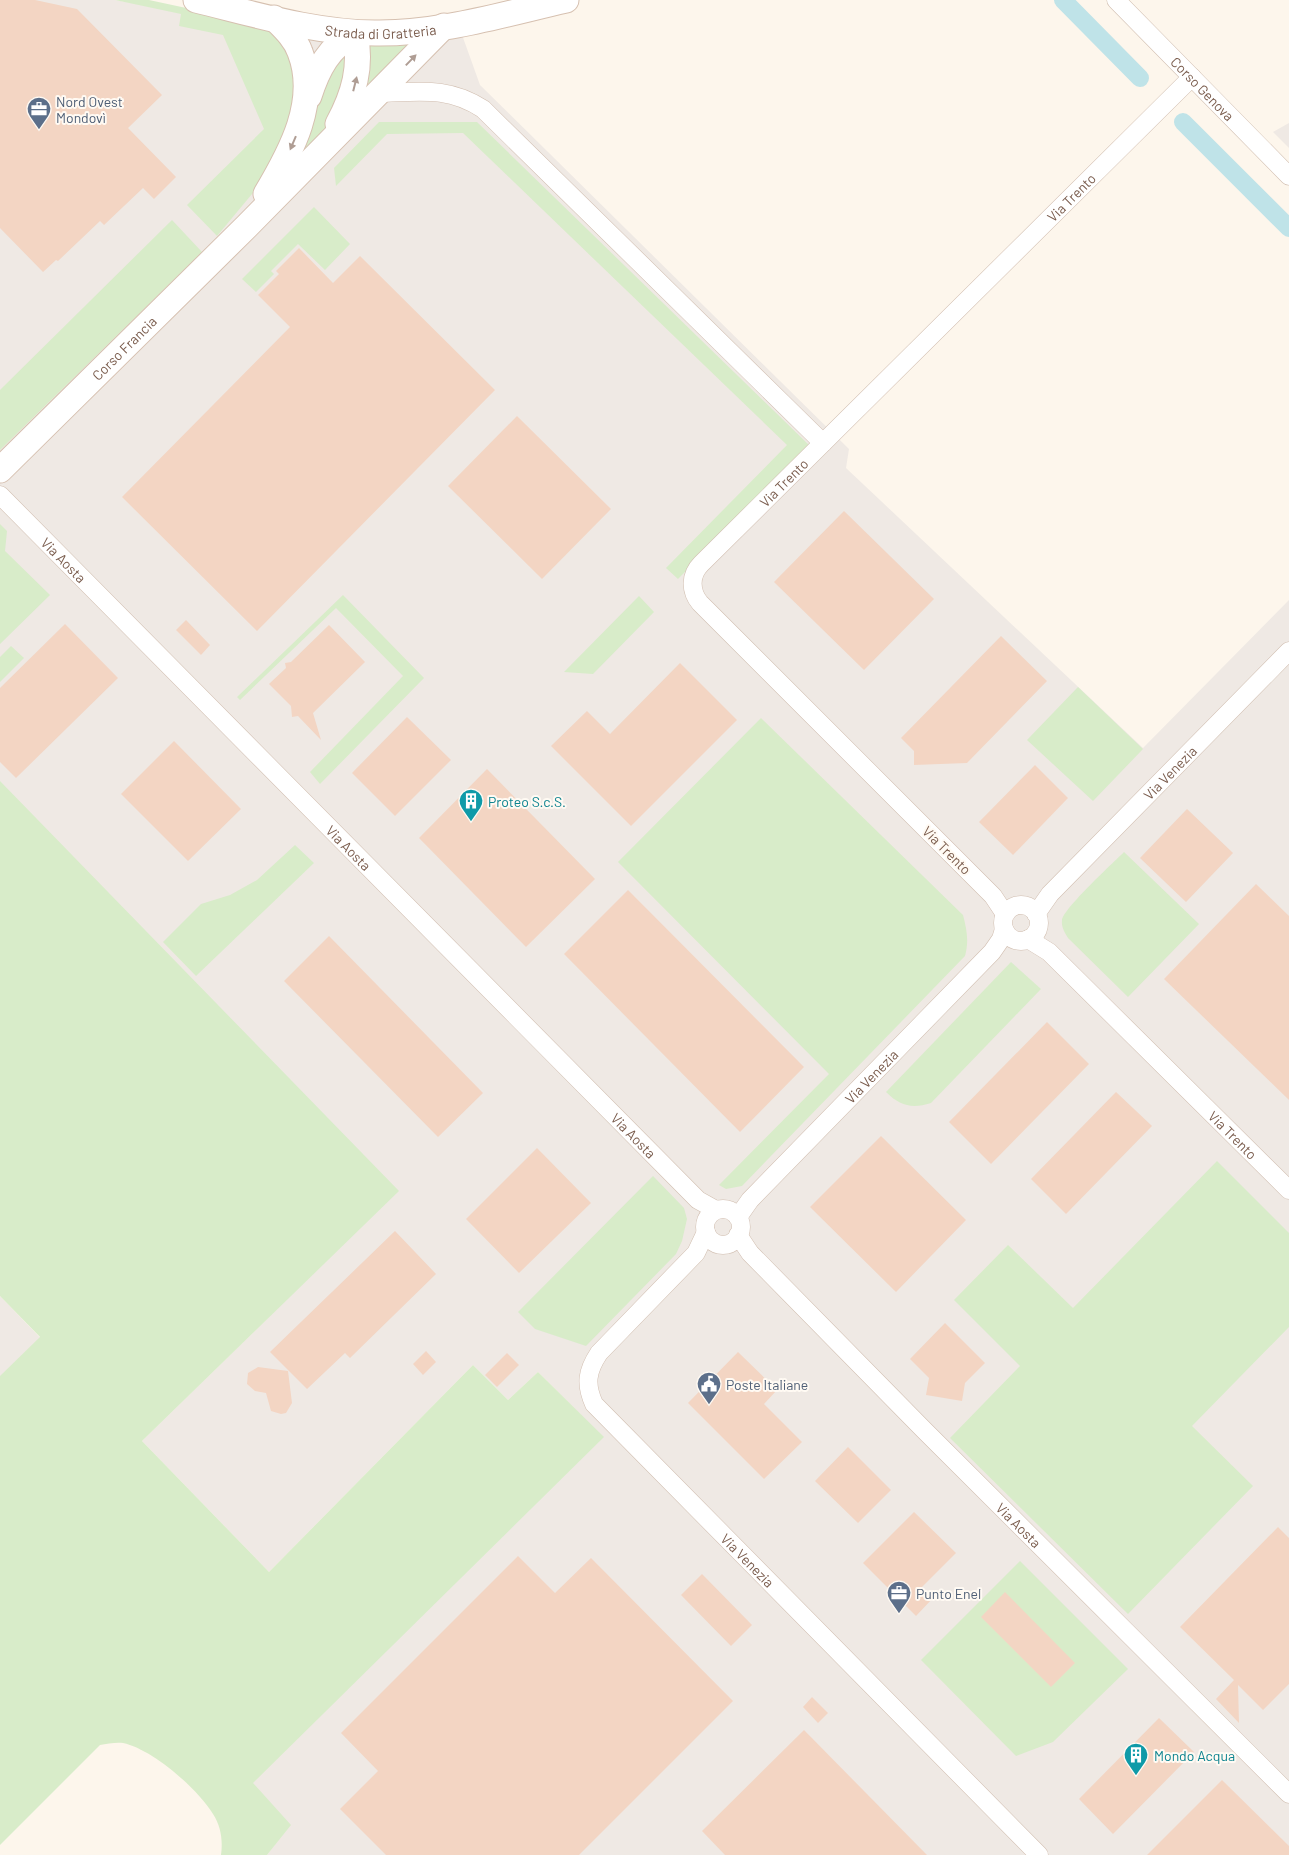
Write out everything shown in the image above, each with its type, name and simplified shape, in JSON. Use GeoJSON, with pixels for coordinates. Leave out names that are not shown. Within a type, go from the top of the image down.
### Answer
{"type":"FeatureCollection","features":[{"type":"Feature","properties":{"kind":"street","name":"Strada di Gratteria"},"geometry":{"type":"LineString","coordinates":[[196,0],[274,18],[355,32],[400,32],[444,26],[566,0]]}},
{"type":"Feature","properties":{"kind":"street","name":"Corso Genova"},"geometry":{"type":"LineString","coordinates":[[1116,0],[1289,176]]}},
{"type":"Feature","properties":{"kind":"street","name":"Corso Francia"},"geometry":{"type":"LineString","coordinates":[[274,18],[287,32],[300,51],[305,81],[304,111]]}},
{"type":"Feature","properties":{"kind":"street","name":"Corso Francia"},"geometry":{"type":"LineString","coordinates":[[0,470],[247,226],[444,26]]}},
{"type":"Feature","properties":{"kind":"street","name":"Corso Francia"},"geometry":{"type":"LineString","coordinates":[[247,226],[283,165],[323,61],[337,44],[355,32],[358,54],[357,79],[352,96],[328,144]]}},
{"type":"Feature","properties":{"kind":"street","name":"Via Trento"},"geometry":{"type":"LineString","coordinates":[[1192,77],[698,567],[693,577],[693,591],[700,603],[1289,1190]]}},
{"type":"Feature","properties":{"kind":"street"},"geometry":{"type":"LineString","coordinates":[[379,93],[439,92],[455,94],[483,108],[823,443]]}},
{"type":"Feature","properties":{"kind":"street","name":"Via Aosta"},"geometry":{"type":"LineString","coordinates":[[0,495],[924,1430],[1289,1794]]}},
{"type":"Feature","properties":{"kind":"street","name":"Via Venezia"},"geometry":{"type":"LineString","coordinates":[[1039,1855],[594,1404],[588,1391],[587,1378],[590,1365],[599,1353],[992,952],[1001,939],[1050,894],[1289,651]]}},
{"type":"Feature","properties":{"kind":"shaded area"},"geometry":{"type":"Polygon","coordinates":[[[0,0],[115,0],[297,32],[461,32],[480,85],[849,449],[846,468],[1143,748],[1289,600],[1289,1855],[267,1855],[290,1825],[252,1783],[603,1437],[538,1372],[508,1400],[473,1365],[269,1572],[142,1441],[268,1318],[0,1167],[0,0]]]}},
{"type":"Feature","properties":{"kind":"shaded area"},"geometry":{"type":"Polygon","coordinates":[[[1289,123],[1289,148],[1273,132],[1289,123]]]}},
{"type":"Feature","properties":{"kind":"shaded area"},"geometry":{"type":"Polygon","coordinates":[[[0,1296],[97,1397],[0,1492],[0,1296]]]}},
{"type":"Feature","properties":{"kind":"green space"},"geometry":{"type":"Polygon","coordinates":[[[115,0],[149,0],[265,25],[285,42],[298,93],[277,157],[252,194],[217,236],[187,205],[264,129],[223,35],[179,26],[181,14],[115,0]]]}},
{"type":"Feature","properties":{"kind":"green space"},"geometry":{"type":"Polygon","coordinates":[[[419,39],[351,111],[365,42],[419,39]]]}},
{"type":"Feature","properties":{"kind":"green space"},"geometry":{"type":"Polygon","coordinates":[[[340,50],[352,62],[329,125],[316,142],[294,158],[340,50]]]}},
{"type":"Feature","properties":{"kind":"green space"},"geometry":{"type":"Polygon","coordinates":[[[379,122],[477,122],[810,446],[678,579],[666,568],[787,445],[463,133],[387,134],[336,186],[334,168],[379,122]]]}},
{"type":"Feature","properties":{"kind":"green space"},"geometry":{"type":"Polygon","coordinates":[[[314,207],[350,244],[325,270],[298,244],[271,271],[274,274],[256,292],[242,279],[314,207]]]}},
{"type":"Feature","properties":{"kind":"green space"},"geometry":{"type":"Polygon","coordinates":[[[172,220],[202,252],[0,450],[0,390],[172,220]]]}},
{"type":"Feature","properties":{"kind":"green space"},"geometry":{"type":"Polygon","coordinates":[[[0,524],[7,531],[5,551],[50,595],[0,644],[0,524]]]}},
{"type":"Feature","properties":{"kind":"green space"},"geometry":{"type":"Polygon","coordinates":[[[343,595],[424,678],[320,784],[310,772],[403,676],[336,608],[240,700],[237,697],[343,595]]]}},
{"type":"Feature","properties":{"kind":"green space"},"geometry":{"type":"Polygon","coordinates":[[[639,596],[654,612],[593,674],[564,672],[639,596]]]}},
{"type":"Feature","properties":{"kind":"green space"},"geometry":{"type":"Polygon","coordinates":[[[11,646],[24,658],[0,682],[0,657],[11,646]]]}},
{"type":"Feature","properties":{"kind":"green space"},"geometry":{"type":"Polygon","coordinates":[[[1078,687],[1143,749],[1093,801],[1027,740],[1078,687]]]}},
{"type":"Feature","properties":{"kind":"green space"},"geometry":{"type":"Polygon","coordinates":[[[761,718],[963,915],[967,946],[965,956],[742,1186],[726,1189],[719,1185],[829,1074],[618,862],[761,718]]]}},
{"type":"Feature","properties":{"kind":"green space"},"geometry":{"type":"Polygon","coordinates":[[[0,781],[399,1191],[142,1441],[269,1572],[473,1365],[508,1400],[538,1372],[604,1437],[253,1783],[291,1825],[267,1855],[221,1855],[220,1829],[206,1804],[185,1782],[160,1761],[135,1747],[123,1743],[100,1745],[0,1845],[0,1376],[40,1337],[0,1296],[0,781]]]}},
{"type":"Feature","properties":{"kind":"green space"},"geometry":{"type":"Polygon","coordinates":[[[295,845],[314,863],[196,976],[163,942],[201,904],[230,895],[257,880],[295,845]]]}},
{"type":"Feature","properties":{"kind":"green space"},"geometry":{"type":"Polygon","coordinates":[[[1124,852],[1199,924],[1128,997],[1068,938],[1062,923],[1065,914],[1071,906],[1124,852]]]}},
{"type":"Feature","properties":{"kind":"green space"},"geometry":{"type":"Polygon","coordinates":[[[1011,962],[1041,989],[931,1103],[918,1106],[907,1105],[896,1100],[886,1092],[1011,962]]]}},
{"type":"Feature","properties":{"kind":"green space"},"geometry":{"type":"Polygon","coordinates":[[[1217,1161],[1289,1233],[1289,1327],[1192,1426],[1253,1486],[1128,1614],[950,1438],[1020,1366],[954,1300],[1008,1245],[1073,1308],[1217,1161]]]}},
{"type":"Feature","properties":{"kind":"green space"},"geometry":{"type":"Polygon","coordinates":[[[653,1176],[684,1208],[687,1219],[682,1241],[676,1254],[586,1346],[535,1329],[518,1312],[653,1176]]]}},
{"type":"Feature","properties":{"kind":"green space"},"geometry":{"type":"Polygon","coordinates":[[[1020,1561],[1128,1669],[1053,1742],[1016,1756],[921,1660],[1020,1561]]]}},
{"type":"Feature","properties":{"kind":"building"},"geometry":{"type":"Polygon","coordinates":[[[0,0],[35,0],[77,9],[162,95],[128,128],[176,177],[154,199],[143,188],[104,225],[100,221],[58,261],[56,260],[43,272],[0,228],[0,0]]]}},
{"type":"Feature","properties":{"kind":"building"},"geometry":{"type":"Polygon","coordinates":[[[299,248],[333,283],[360,256],[495,390],[257,631],[122,497],[290,327],[258,295],[279,274],[276,271],[299,248]]]}},
{"type":"Feature","properties":{"kind":"building"},"geometry":{"type":"Polygon","coordinates":[[[517,416],[611,509],[542,579],[448,486],[517,416]]]}},
{"type":"Feature","properties":{"kind":"building"},"geometry":{"type":"Polygon","coordinates":[[[844,511],[934,599],[864,670],[774,582],[844,511]]]}},
{"type":"Feature","properties":{"kind":"building"},"geometry":{"type":"Polygon","coordinates":[[[186,620],[210,645],[201,655],[176,630],[186,620]]]}},
{"type":"Feature","properties":{"kind":"building"},"geometry":{"type":"Polygon","coordinates":[[[65,624],[118,678],[16,778],[0,762],[0,688],[65,624]]]}},
{"type":"Feature","properties":{"kind":"building"},"geometry":{"type":"Polygon","coordinates":[[[329,625],[365,662],[313,713],[321,740],[298,716],[292,717],[291,706],[269,684],[286,668],[285,663],[291,662],[329,625]]]}},
{"type":"Feature","properties":{"kind":"building"},"geometry":{"type":"Polygon","coordinates":[[[1001,636],[1047,681],[967,763],[914,765],[914,751],[901,738],[1001,636]]]}},
{"type":"Feature","properties":{"kind":"building"},"geometry":{"type":"Polygon","coordinates":[[[680,663],[737,720],[631,826],[551,746],[587,711],[610,734],[680,663]]]}},
{"type":"Feature","properties":{"kind":"building"},"geometry":{"type":"Polygon","coordinates":[[[407,717],[451,760],[395,816],[352,773],[407,717]]]}},
{"type":"Feature","properties":{"kind":"building"},"geometry":{"type":"Polygon","coordinates":[[[174,741],[241,809],[188,861],[121,794],[174,741]]]}},
{"type":"Feature","properties":{"kind":"building"},"geometry":{"type":"Polygon","coordinates":[[[1035,765],[1068,798],[1013,855],[979,822],[1035,765]]]}},
{"type":"Feature","properties":{"kind":"building"},"geometry":{"type":"Polygon","coordinates":[[[487,769],[595,879],[526,947],[419,838],[487,769]]]}},
{"type":"Feature","properties":{"kind":"building"},"geometry":{"type":"Polygon","coordinates":[[[1187,809],[1233,853],[1186,902],[1140,858],[1187,809]]]}},
{"type":"Feature","properties":{"kind":"building"},"geometry":{"type":"Polygon","coordinates":[[[1256,884],[1289,916],[1289,1100],[1164,979],[1256,884]]]}},
{"type":"Feature","properties":{"kind":"building"},"geometry":{"type":"Polygon","coordinates":[[[628,890],[804,1067],[740,1132],[564,954],[628,890]]]}},
{"type":"Feature","properties":{"kind":"building"},"geometry":{"type":"Polygon","coordinates":[[[329,936],[483,1093],[438,1137],[284,981],[329,936]]]}},
{"type":"Feature","properties":{"kind":"building"},"geometry":{"type":"Polygon","coordinates":[[[1047,1022],[1089,1064],[991,1164],[949,1122],[1047,1022]]]}},
{"type":"Feature","properties":{"kind":"building"},"geometry":{"type":"Polygon","coordinates":[[[1116,1092],[1152,1126],[1066,1214],[1031,1179],[1116,1092]]]}},
{"type":"Feature","properties":{"kind":"building"},"geometry":{"type":"Polygon","coordinates":[[[881,1136],[966,1220],[896,1292],[810,1207],[881,1136]]]}},
{"type":"Feature","properties":{"kind":"building"},"geometry":{"type":"Polygon","coordinates":[[[537,1148],[591,1203],[519,1273],[466,1219],[537,1148]]]}},
{"type":"Feature","properties":{"kind":"building"},"geometry":{"type":"Polygon","coordinates":[[[395,1231],[436,1274],[350,1358],[345,1353],[307,1389],[270,1352],[395,1231]]]}},
{"type":"Feature","properties":{"kind":"building"},"geometry":{"type":"Polygon","coordinates":[[[945,1323],[985,1363],[965,1383],[962,1401],[926,1395],[929,1378],[910,1359],[945,1323]]]}},
{"type":"Feature","properties":{"kind":"building"},"geometry":{"type":"Polygon","coordinates":[[[426,1351],[436,1362],[423,1375],[413,1364],[426,1351]]]}},
{"type":"Feature","properties":{"kind":"building"},"geometry":{"type":"Polygon","coordinates":[[[738,1352],[777,1390],[764,1404],[802,1442],[764,1479],[688,1403],[738,1352]]]}},
{"type":"Feature","properties":{"kind":"building"},"geometry":{"type":"Polygon","coordinates":[[[507,1353],[519,1365],[497,1387],[485,1375],[507,1353]]]}},
{"type":"Feature","properties":{"kind":"building"},"geometry":{"type":"Polygon","coordinates":[[[258,1367],[288,1371],[292,1403],[286,1413],[281,1414],[271,1411],[266,1393],[255,1391],[247,1384],[248,1373],[258,1367]]]}},
{"type":"Feature","properties":{"kind":"building"},"geometry":{"type":"Polygon","coordinates":[[[848,1447],[891,1490],[858,1523],[815,1481],[848,1447]]]}},
{"type":"Feature","properties":{"kind":"building"},"geometry":{"type":"Polygon","coordinates":[[[914,1512],[956,1553],[922,1587],[933,1598],[916,1616],[863,1563],[914,1512]]]}},
{"type":"Feature","properties":{"kind":"building"},"geometry":{"type":"Polygon","coordinates":[[[1278,1527],[1289,1538],[1289,1684],[1263,1710],[1238,1685],[1239,1723],[1216,1699],[1234,1680],[1180,1627],[1278,1527]]]}},
{"type":"Feature","properties":{"kind":"building"},"geometry":{"type":"Polygon","coordinates":[[[518,1556],[555,1593],[591,1558],[733,1701],[579,1855],[386,1855],[340,1809],[378,1771],[341,1733],[518,1556]]]}},
{"type":"Feature","properties":{"kind":"building"},"geometry":{"type":"Polygon","coordinates":[[[702,1574],[752,1625],[731,1646],[681,1595],[702,1574]]]}},
{"type":"Feature","properties":{"kind":"building"},"geometry":{"type":"Polygon","coordinates":[[[1005,1592],[1075,1663],[1051,1687],[981,1617],[1005,1592]]]}},
{"type":"Feature","properties":{"kind":"building"},"geometry":{"type":"Polygon","coordinates":[[[812,1697],[828,1713],[818,1723],[803,1707],[812,1697]]]}},
{"type":"Feature","properties":{"kind":"building","name":"Mondo Acqua"},"geometry":{"type":"Polygon","coordinates":[[[1159,1718],[1194,1752],[1113,1834],[1079,1799],[1159,1718]]]}},
{"type":"Feature","properties":{"kind":"building"},"geometry":{"type":"Polygon","coordinates":[[[804,1730],[927,1855],[725,1855],[702,1831],[804,1730]]]}},
{"type":"Feature","properties":{"kind":"building"},"geometry":{"type":"Polygon","coordinates":[[[1222,1780],[1289,1846],[1289,1855],[1147,1855],[1222,1780]]]}},
{"type":"Feature","properties":{"kind":"waterway"},"geometry":{"type":"LineString","coordinates":[[1063,0],[1140,78]]}},
{"type":"Feature","properties":{"kind":"waterway"},"geometry":{"type":"LineString","coordinates":[[1183,122],[1289,228]]}},
{"type":"Feature","properties":{"kind":"place","name":"Nord Ovest Mondovì"},"geometry":{"type":"Point","coordinates":[39,130]}},
{"type":"Feature","properties":{"kind":"place","name":"Proteo S.c.S."},"geometry":{"type":"Point","coordinates":[471,822]}},
{"type":"Feature","properties":{"kind":"place","name":"Poste Italiane"},"geometry":{"type":"Point","coordinates":[709,1405]}},
{"type":"Feature","properties":{"kind":"place","name":"Punto Enel"},"geometry":{"type":"Point","coordinates":[899,1614]}},
{"type":"Feature","properties":{"kind":"place","name":"Mondo Acqua"},"geometry":{"type":"Point","coordinates":[1136,1776]}}]}
